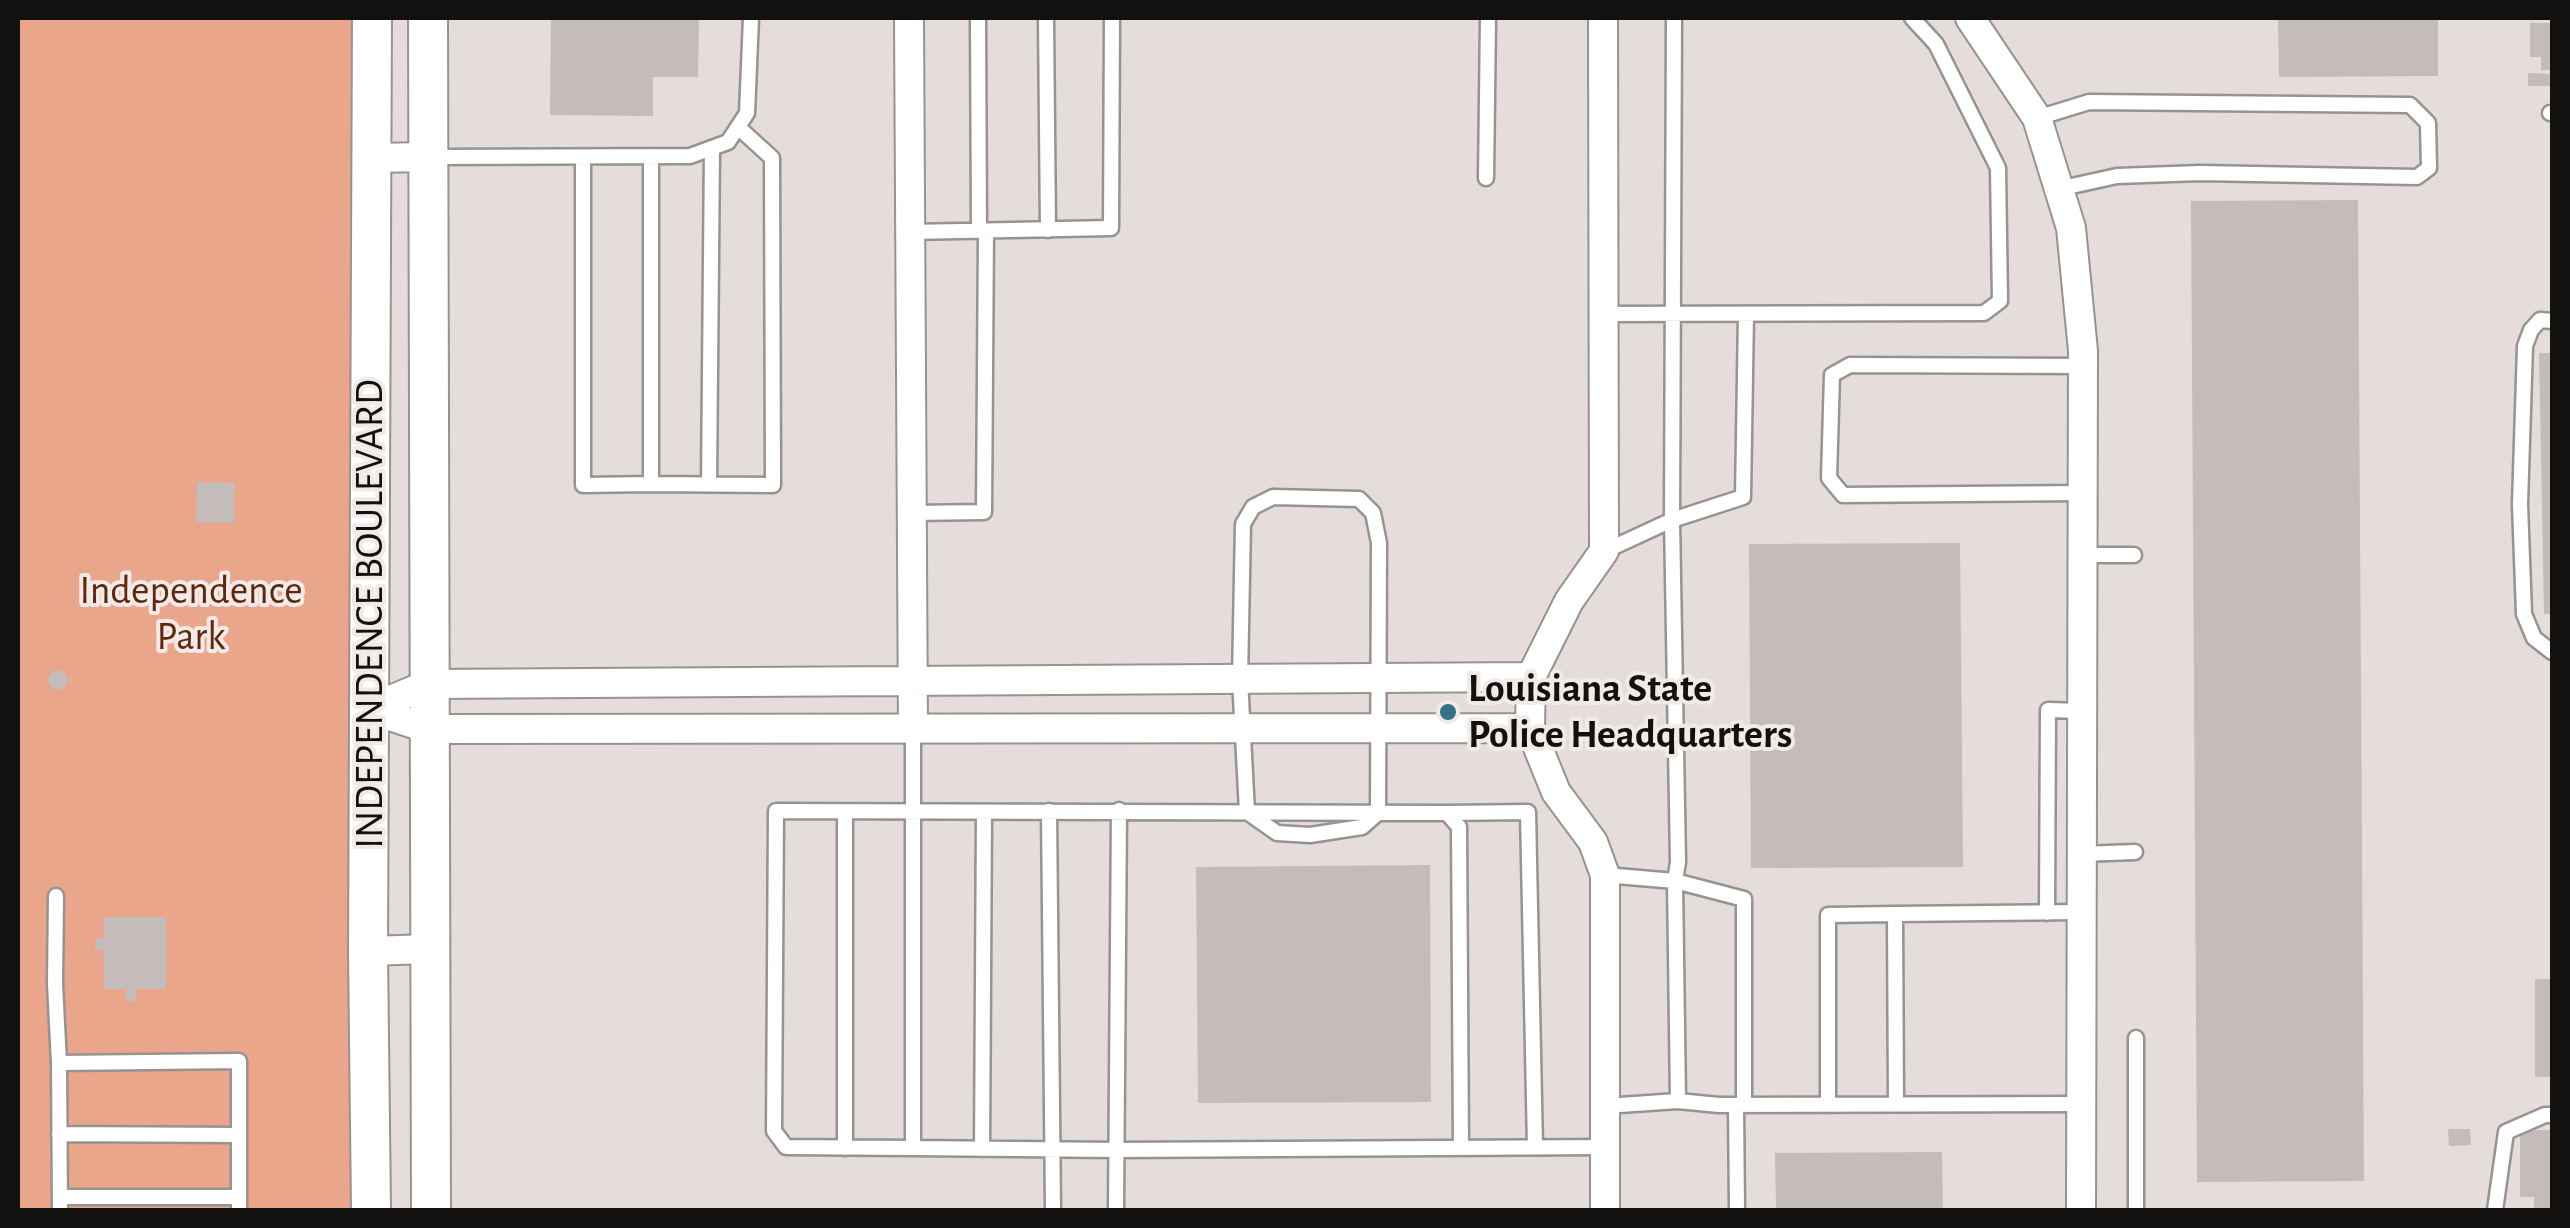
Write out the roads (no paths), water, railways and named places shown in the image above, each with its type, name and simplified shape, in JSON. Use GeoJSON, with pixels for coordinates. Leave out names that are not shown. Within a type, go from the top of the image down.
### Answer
{"type":"FeatureCollection","features":[{"type":"Feature","properties":{"kind":"main road","name":"INDEPENDENCE BOULEVARD"},"geometry":{"type":"LineString","coordinates":[[371,1210],[368,951],[372,18]]}},
{"type":"Feature","properties":{"kind":"main road","name":"INDEPENDENCE BOULEVARD"},"geometry":{"type":"LineString","coordinates":[[428,18],[431,1210]]}},
{"type":"Feature","properties":{"kind":"street"},"geometry":{"type":"LineString","coordinates":[[909,18],[913,729]]}},
{"type":"Feature","properties":{"kind":"street"},"geometry":{"type":"LineString","coordinates":[[1603,18],[1604,551],[1569,601],[1531,677],[1530,728],[1556,792],[1592,842],[1604,875],[1605,1210]]}},
{"type":"Feature","properties":{"kind":"street"},"geometry":{"type":"LineString","coordinates":[[1977,18],[2037,118],[2071,228],[2083,366],[2080,1210]]}},
{"type":"Feature","properties":{"kind":"street"},"geometry":{"type":"LineString","coordinates":[[371,158],[428,158]]}},
{"type":"Feature","properties":{"kind":"street"},"geometry":{"type":"LineString","coordinates":[[369,709],[429,684],[1531,677]]}},
{"type":"Feature","properties":{"kind":"street"},"geometry":{"type":"LineString","coordinates":[[369,709],[429,729],[1530,728]]}},
{"type":"Feature","properties":{"kind":"street"},"geometry":{"type":"LineString","coordinates":[[368,951],[430,949]]}},
{"type":"Feature","properties":{"kind":"lane"},"geometry":{"type":"LineString","coordinates":[[428,158],[690,156],[728,142],[747,113],[751,18]]}},
{"type":"Feature","properties":{"kind":"lane"},"geometry":{"type":"LineString","coordinates":[[910,514],[984,512],[978,18]]}},
{"type":"Feature","properties":{"kind":"lane"},"geometry":{"type":"LineString","coordinates":[[1046,18],[1048,230]]}},
{"type":"Feature","properties":{"kind":"lane"},"geometry":{"type":"LineString","coordinates":[[910,232],[1111,228],[1112,18]]}},
{"type":"Feature","properties":{"kind":"lane"},"geometry":{"type":"LineString","coordinates":[[1486,178],[1488,18]]}},
{"type":"Feature","properties":{"kind":"lane"},"geometry":{"type":"LineString","coordinates":[[1674,18],[1672,520],[1678,1101]]}},
{"type":"Feature","properties":{"kind":"lane"},"geometry":{"type":"LineString","coordinates":[[1604,314],[1984,313],[2000,301],[1998,168],[1936,44],[1912,18]]}},
{"type":"Feature","properties":{"kind":"lane"},"geometry":{"type":"LineString","coordinates":[[2037,118],[2088,102],[2372,105],[2410,106],[2428,123],[2429,168],[2417,177],[2200,173],[2117,176],[2058,188]]}},
{"type":"Feature","properties":{"kind":"lane"},"geometry":{"type":"LineString","coordinates":[[583,156],[582,485],[773,484],[772,158],[738,126]]}},
{"type":"Feature","properties":{"kind":"lane"},"geometry":{"type":"LineString","coordinates":[[709,484],[712,148]]}},
{"type":"Feature","properties":{"kind":"lane"},"geometry":{"type":"LineString","coordinates":[[650,484],[651,156]]}},
{"type":"Feature","properties":{"kind":"lane"},"geometry":{"type":"LineString","coordinates":[[1604,551],[1672,520],[1743,496],[1746,314]]}},
{"type":"Feature","properties":{"kind":"lane"},"geometry":{"type":"LineString","coordinates":[[2552,320],[2540,320],[2525,346],[2520,504],[2524,614],[2534,638],[2552,652]]}},
{"type":"Feature","properties":{"kind":"lane"},"geometry":{"type":"LineString","coordinates":[[2083,366],[1850,365],[1832,374],[1829,478],[1843,495],[2083,494]]}},
{"type":"Feature","properties":{"kind":"lane"},"geometry":{"type":"LineString","coordinates":[[1273,497],[1359,499],[1373,513],[1379,544],[1378,812],[1362,827],[1310,835],[1277,832],[1247,812],[1240,679],[1243,524],[1253,507],[1273,497]]}},
{"type":"Feature","properties":{"kind":"lane"},"geometry":{"type":"LineString","coordinates":[[2082,555],[2134,555]]}},
{"type":"Feature","properties":{"kind":"lane"},"geometry":{"type":"LineString","coordinates":[[2048,913],[2048,710],[2082,712]]}},
{"type":"Feature","properties":{"kind":"lane"},"geometry":{"type":"LineString","coordinates":[[913,729],[913,1148]]}},
{"type":"Feature","properties":{"kind":"lane"},"geometry":{"type":"LineString","coordinates":[[1116,1210],[1119,810]]}},
{"type":"Feature","properties":{"kind":"lane"},"geometry":{"type":"LineString","coordinates":[[1535,1148],[1528,812],[776,811],[774,1131],[786,1148],[1116,1150],[1535,1148],[1605,1147]]}},
{"type":"Feature","properties":{"kind":"lane"},"geometry":{"type":"LineString","coordinates":[[1049,811],[1052,1210]]}},
{"type":"Feature","properties":{"kind":"lane"},"geometry":{"type":"LineString","coordinates":[[844,812],[845,1148]]}},
{"type":"Feature","properties":{"kind":"lane"},"geometry":{"type":"LineString","coordinates":[[982,1149],[984,812]]}},
{"type":"Feature","properties":{"kind":"lane"},"geometry":{"type":"LineString","coordinates":[[1446,813],[1459,827],[1461,1148]]}},
{"type":"Feature","properties":{"kind":"lane"},"geometry":{"type":"LineString","coordinates":[[2081,854],[2135,852]]}},
{"type":"Feature","properties":{"kind":"lane"},"geometry":{"type":"LineString","coordinates":[[1604,875],[1675,880],[1744,899],[1737,1210]]}},
{"type":"Feature","properties":{"kind":"lane"},"geometry":{"type":"LineString","coordinates":[[56,896],[60,1204],[239,1204],[239,1061],[59,1063]]}},
{"type":"Feature","properties":{"kind":"lane"},"geometry":{"type":"LineString","coordinates":[[1828,1104],[1828,915],[2081,912]]}},
{"type":"Feature","properties":{"kind":"lane"},"geometry":{"type":"LineString","coordinates":[[1895,914],[1896,1104]]}},
{"type":"Feature","properties":{"kind":"lane"},"geometry":{"type":"LineString","coordinates":[[2136,1038],[2136,1210]]}},
{"type":"Feature","properties":{"kind":"lane"},"geometry":{"type":"LineString","coordinates":[[1605,1106],[1678,1101],[1740,1105],[2081,1104]]}},
{"type":"Feature","properties":{"kind":"lane"},"geometry":{"type":"LineString","coordinates":[[2495,1210],[2506,1132],[2552,1115]]}},
{"type":"Feature","properties":{"kind":"lane"},"geometry":{"type":"LineString","coordinates":[[59,1134],[239,1135]]}},
{"type":"Feature","properties":{"kind":"place","name":"Louisiana State Police Headquarters"},"geometry":{"type":"Point","coordinates":[1448,712]}},
{"type":"Feature","properties":{"kind":"park label","name":"Independence Park"},"geometry":{"type":"Point","coordinates":[191,614]}}]}
